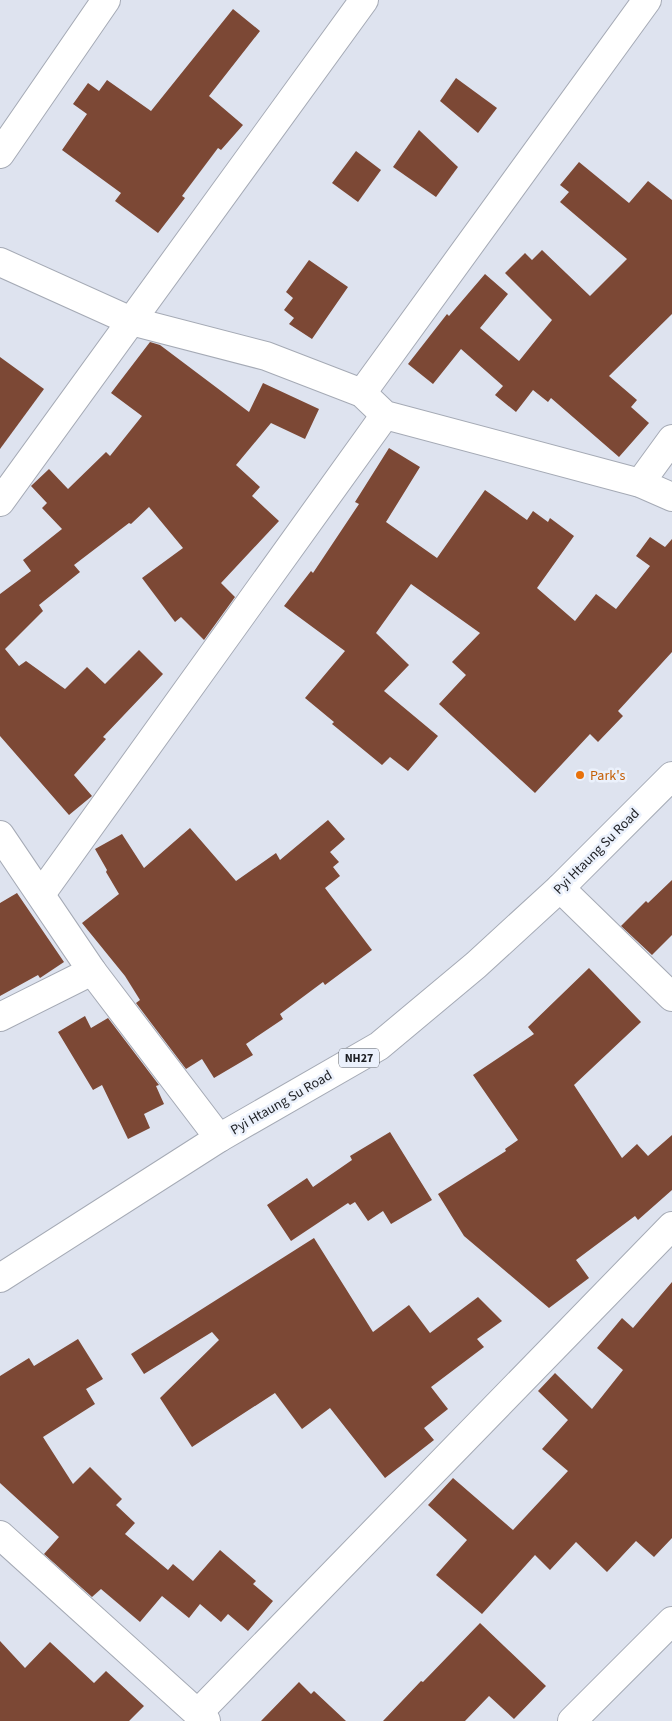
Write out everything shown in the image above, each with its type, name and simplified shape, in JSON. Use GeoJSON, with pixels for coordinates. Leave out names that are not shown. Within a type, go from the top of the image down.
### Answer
{"type":"FeatureCollection","features":[{"type":"Feature","properties":{"kind":"main road"},"geometry":{"type":"LineString","coordinates":[[0,154],[106,0]]}},
{"type":"Feature","properties":{"kind":"main road"},"geometry":{"type":"LineString","coordinates":[[0,502],[364,0]]}},
{"type":"Feature","properties":{"kind":"main road"},"geometry":{"type":"LineString","coordinates":[[362,393],[647,0]]}},
{"type":"Feature","properties":{"kind":"main road"},"geometry":{"type":"LineString","coordinates":[[0,262],[131,321],[266,356],[362,393],[385,415],[640,483],[672,497]]}},
{"type":"Feature","properties":{"kind":"main road"},"geometry":{"type":"LineString","coordinates":[[41,894],[385,415]]}},
{"type":"Feature","properties":{"kind":"main road"},"geometry":{"type":"LineString","coordinates":[[640,483],[672,439]]}},
{"type":"Feature","properties":{"kind":"main road","name":"Pyi Htaung Su Road"},"geometry":{"type":"LineString","coordinates":[[0,1278],[219,1138],[379,1046],[476,965],[560,888],[672,776]]}},
{"type":"Feature","properties":{"kind":"main road"},"geometry":{"type":"LineString","coordinates":[[0,835],[92,971],[219,1138]]}},
{"type":"Feature","properties":{"kind":"main road"},"geometry":{"type":"LineString","coordinates":[[560,888],[672,997]]}},
{"type":"Feature","properties":{"kind":"main road"},"geometry":{"type":"LineString","coordinates":[[0,1017],[92,971]]}},
{"type":"Feature","properties":{"kind":"main road"},"geometry":{"type":"LineString","coordinates":[[0,1535],[202,1717],[672,1226]]}},
{"type":"Feature","properties":{"kind":"main road"},"geometry":{"type":"LineString","coordinates":[[572,1721],[672,1621]]}},
{"type":"Feature","properties":{"kind":"building"},"geometry":{"type":"Polygon","coordinates":[[[233,9],[260,31],[209,96],[243,125],[221,150],[218,148],[182,196],[185,198],[158,233],[115,201],[121,193],[62,150],[87,114],[73,104],[88,83],[99,91],[107,80],[151,111],[233,9]]]}},
{"type":"Feature","properties":{"kind":"building"},"geometry":{"type":"Polygon","coordinates":[[[456,78],[497,108],[478,133],[440,101],[456,78]]]}},
{"type":"Feature","properties":{"kind":"building"},"geometry":{"type":"Polygon","coordinates":[[[419,130],[458,167],[436,197],[393,167],[419,130]]]}},
{"type":"Feature","properties":{"kind":"building"},"geometry":{"type":"Polygon","coordinates":[[[356,151],[381,170],[358,202],[332,183],[356,151]]]}},
{"type":"Feature","properties":{"kind":"building"},"geometry":{"type":"Polygon","coordinates":[[[579,162],[629,203],[648,181],[672,200],[672,314],[609,376],[637,400],[631,407],[649,423],[619,457],[551,398],[548,402],[533,390],[516,412],[495,395],[503,386],[461,349],[433,384],[408,364],[447,314],[449,316],[485,274],[508,294],[480,328],[519,361],[552,320],[505,273],[525,253],[532,260],[542,250],[590,296],[627,259],[560,202],[569,192],[560,185],[579,162]]]}},
{"type":"Feature","properties":{"kind":"building"},"geometry":{"type":"Polygon","coordinates":[[[309,260],[348,287],[312,339],[289,324],[294,318],[284,310],[293,298],[286,292],[309,260]]]}},
{"type":"Feature","properties":{"kind":"building"},"geometry":{"type":"Polygon","coordinates":[[[150,342],[160,345],[249,412],[263,383],[319,409],[305,439],[271,423],[236,465],[260,487],[252,496],[279,521],[221,583],[235,597],[204,640],[181,617],[175,622],[142,578],[183,548],[149,507],[131,524],[129,523],[74,565],[80,572],[39,605],[43,611],[5,649],[19,666],[26,661],[65,689],[87,667],[105,684],[139,650],[163,674],[103,737],[106,739],[74,775],[92,796],[69,815],[0,736],[0,594],[31,571],[23,560],[62,529],[42,508],[47,503],[31,486],[49,469],[68,489],[106,452],[110,456],[142,416],[111,393],[150,342]]]}},
{"type":"Feature","properties":{"kind":"building"},"geometry":{"type":"Polygon","coordinates":[[[0,357],[44,389],[0,449],[0,357]]]}},
{"type":"Feature","properties":{"kind":"building"},"geometry":{"type":"Polygon","coordinates":[[[389,448],[420,467],[386,522],[437,558],[485,490],[527,520],[533,511],[548,522],[550,518],[574,536],[537,588],[575,621],[596,594],[616,609],[650,566],[636,556],[650,537],[665,547],[672,539],[672,652],[618,711],[623,716],[598,742],[590,734],[535,793],[439,704],[466,675],[452,662],[480,633],[411,584],[376,633],[409,665],[384,691],[438,736],[408,771],[390,757],[382,765],[332,724],[334,722],[305,698],[345,651],[284,606],[311,571],[313,573],[359,504],[355,502],[389,448]]]}},
{"type":"Feature","properties":{"kind":"building"},"geometry":{"type":"Polygon","coordinates":[[[328,820],[345,839],[330,852],[339,862],[333,867],[340,876],[325,888],[372,950],[325,985],[323,982],[280,1014],[283,1019],[246,1044],[253,1055],[214,1078],[202,1059],[186,1069],[136,1003],[140,1000],[125,976],[82,923],[119,894],[95,849],[122,834],[144,868],[190,828],[236,881],[276,853],[280,860],[328,820]]]}},
{"type":"Feature","properties":{"kind":"building"},"geometry":{"type":"Polygon","coordinates":[[[672,880],[672,935],[652,955],[621,926],[646,901],[648,903],[672,880]]]}},
{"type":"Feature","properties":{"kind":"building"},"geometry":{"type":"Polygon","coordinates":[[[17,893],[64,962],[40,978],[38,975],[0,996],[0,903],[17,893]]]}},
{"type":"Feature","properties":{"kind":"building"},"geometry":{"type":"Polygon","coordinates":[[[589,968],[641,1022],[574,1085],[622,1158],[637,1144],[648,1156],[672,1135],[672,1190],[638,1220],[635,1216],[576,1260],[589,1278],[549,1308],[464,1236],[438,1194],[506,1151],[505,1149],[518,1140],[473,1075],[534,1034],[528,1027],[589,968]]]}},
{"type":"Feature","properties":{"kind":"building"},"geometry":{"type":"Polygon","coordinates":[[[85,1016],[91,1028],[108,1018],[159,1085],[156,1086],[164,1104],[144,1114],[150,1128],[128,1139],[102,1085],[93,1090],[58,1032],[85,1016]]]}},
{"type":"Feature","properties":{"kind":"building"},"geometry":{"type":"Polygon","coordinates":[[[390,1132],[432,1200],[391,1224],[383,1211],[368,1221],[355,1202],[350,1205],[348,1203],[291,1241],[267,1205],[307,1178],[313,1187],[352,1160],[350,1156],[390,1132]]]}},
{"type":"Feature","properties":{"kind":"building"},"geometry":{"type":"Polygon","coordinates":[[[314,1238],[373,1332],[409,1305],[430,1333],[478,1297],[502,1321],[477,1339],[484,1347],[431,1387],[448,1409],[424,1428],[434,1440],[385,1478],[330,1408],[302,1429],[275,1393],[192,1447],[160,1398],[219,1340],[212,1332],[144,1374],[131,1354],[314,1238]]]}},
{"type":"Feature","properties":{"kind":"building"},"geometry":{"type":"Polygon","coordinates":[[[672,1282],[672,1538],[654,1557],[636,1541],[607,1572],[576,1542],[550,1570],[535,1555],[482,1614],[436,1575],[467,1540],[428,1505],[453,1478],[513,1530],[568,1471],[542,1449],[568,1420],[538,1391],[555,1373],[592,1409],[623,1370],[597,1348],[622,1318],[633,1328],[672,1282]]]}},
{"type":"Feature","properties":{"kind":"building"},"geometry":{"type":"Polygon","coordinates":[[[78,1339],[103,1379],[86,1389],[95,1404],[43,1437],[73,1484],[90,1467],[122,1499],[116,1505],[135,1523],[125,1534],[168,1570],[173,1564],[193,1581],[220,1550],[256,1581],[253,1584],[273,1601],[248,1631],[228,1614],[221,1622],[200,1604],[189,1618],[162,1596],[140,1622],[101,1589],[92,1597],[44,1554],[59,1537],[0,1483],[0,1376],[29,1358],[34,1366],[78,1339]]]}},
{"type":"Feature","properties":{"kind":"building"},"geometry":{"type":"Polygon","coordinates":[[[480,1623],[546,1686],[514,1719],[489,1696],[465,1721],[383,1721],[421,1681],[423,1682],[480,1623]]]}},
{"type":"Feature","properties":{"kind":"building"},"geometry":{"type":"Polygon","coordinates":[[[0,1641],[25,1668],[50,1642],[94,1683],[106,1671],[144,1706],[129,1721],[0,1721],[0,1641]]]}},
{"type":"Feature","properties":{"kind":"building"},"geometry":{"type":"Polygon","coordinates":[[[299,1682],[311,1694],[314,1691],[346,1721],[261,1721],[299,1682]]]}},
{"type":"Feature","properties":{"kind":"place","name":"Park's"},"geometry":{"type":"Point","coordinates":[580,775]}}]}
